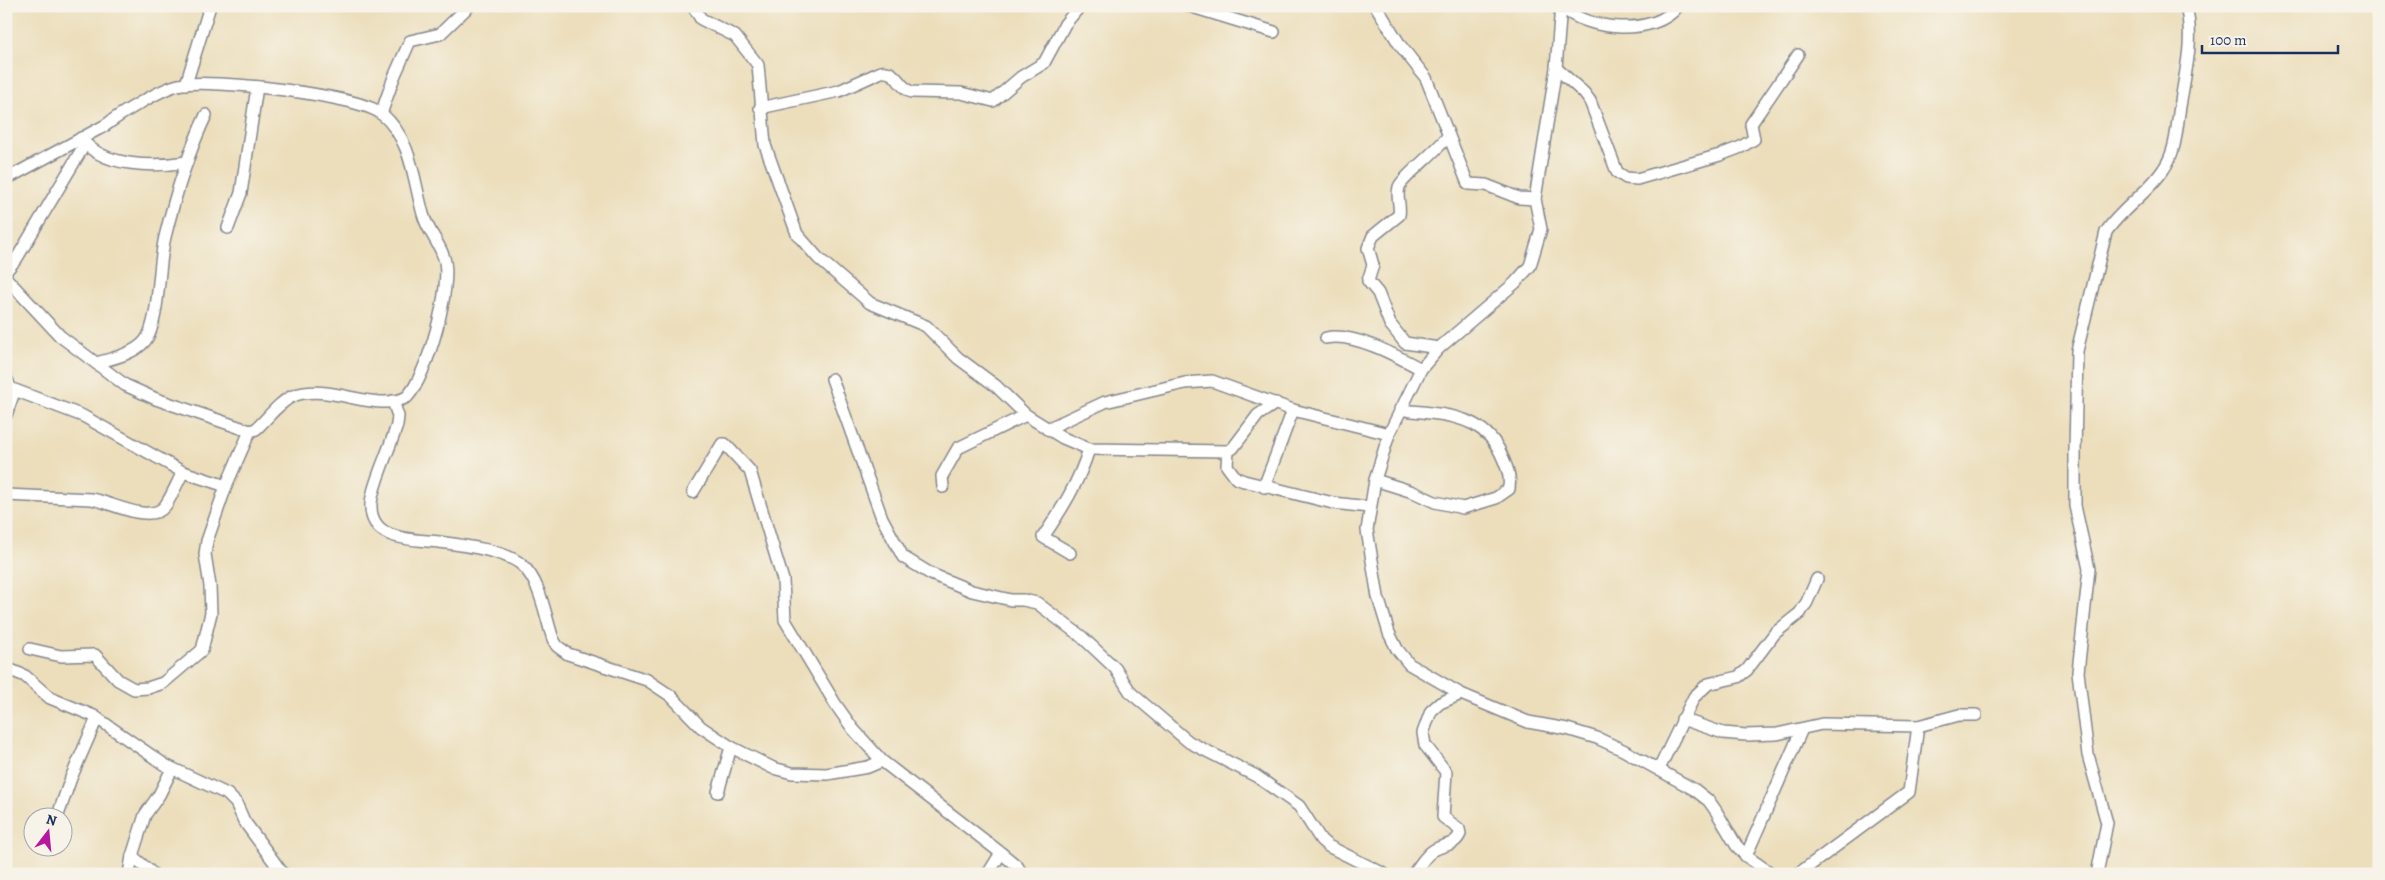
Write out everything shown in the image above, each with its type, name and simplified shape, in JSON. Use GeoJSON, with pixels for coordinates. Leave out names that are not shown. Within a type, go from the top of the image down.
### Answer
{"type":"FeatureCollection","features":[{"type":"Feature","properties":{"kind":"street"},"geometry":{"type":"LineString","coordinates":[[186,84],[210,6]]}},
{"type":"Feature","properties":{"kind":"street"},"geometry":{"type":"LineString","coordinates":[[382,114],[394,77],[410,41],[440,34],[469,6]]}},
{"type":"Feature","properties":{"kind":"street"},"geometry":{"type":"LineString","coordinates":[[693,6],[701,20],[731,33],[756,61],[760,78],[762,134],[771,165],[788,205],[794,227],[810,250],[870,303],[926,326],[958,358],[1000,390],[1026,415],[1047,429],[1089,449],[1228,451],[1233,448],[1258,416],[1276,403]]}},
{"type":"Feature","properties":{"kind":"street"},"geometry":{"type":"LineString","coordinates":[[760,108],[839,91],[881,72],[888,71],[894,74],[908,91],[961,93],[993,101],[1021,77],[1044,63],[1064,24],[1080,6]]}},
{"type":"Feature","properties":{"kind":"street"},"geometry":{"type":"LineString","coordinates":[[1189,6],[1274,32]]}},
{"type":"Feature","properties":{"kind":"street"},"geometry":{"type":"LineString","coordinates":[[1376,6],[1400,45],[1426,78],[1468,184],[1486,186],[1519,198],[1535,199]]}},
{"type":"Feature","properties":{"kind":"street"},"geometry":{"type":"LineString","coordinates":[[1561,6],[1571,15],[1583,20],[1633,27],[1657,22],[1678,6]]}},
{"type":"Feature","properties":{"kind":"street"},"geometry":{"type":"LineString","coordinates":[[1561,6],[1556,68],[1535,199],[1541,229],[1530,266],[1515,282],[1439,348],[1421,369],[1400,409],[1389,434],[1369,507],[1368,543],[1378,597],[1397,649],[1409,664],[1461,694],[1528,722],[1567,729],[1597,738],[1659,769],[1695,790],[1709,801],[1736,845],[1746,856],[1772,874]]}},
{"type":"Feature","properties":{"kind":"street"},"geometry":{"type":"LineString","coordinates":[[2097,874],[2107,823],[2088,755],[2078,672],[2078,654],[2089,570],[2076,506],[2077,352],[2106,232],[2117,217],[2153,183],[2171,156],[2178,126],[2180,103],[2191,42],[2186,6]]}},
{"type":"Feature","properties":{"kind":"street"},"geometry":{"type":"LineString","coordinates":[[1556,68],[1584,93],[1590,101],[1617,172],[1626,178],[1637,179],[1720,155],[1741,147],[1754,139],[1751,124],[1798,55]]}},
{"type":"Feature","properties":{"kind":"street"},"geometry":{"type":"LineString","coordinates":[[6,179],[83,141],[166,90],[186,84],[257,87],[309,93],[364,106],[382,114],[407,148],[422,214],[444,257],[446,276],[446,290],[426,366],[410,394],[393,402],[329,393],[299,394],[287,400],[256,429],[250,431],[143,394],[124,385],[60,336],[7,279],[83,141]]}},
{"type":"Feature","properties":{"kind":"street"},"geometry":{"type":"LineString","coordinates":[[228,228],[241,192],[257,87]]}},
{"type":"Feature","properties":{"kind":"street"},"geometry":{"type":"LineString","coordinates":[[96,363],[133,350],[145,341],[148,335],[156,304],[164,238],[187,162],[206,115]]}},
{"type":"Feature","properties":{"kind":"street"},"geometry":{"type":"LineString","coordinates":[[1439,348],[1416,347],[1405,343],[1396,334],[1378,293],[1368,281],[1373,265],[1368,248],[1373,236],[1399,215],[1398,195],[1402,180],[1435,153],[1448,136]]}},
{"type":"Feature","properties":{"kind":"street"},"geometry":{"type":"LineString","coordinates":[[83,141],[108,156],[137,165],[187,162]]}},
{"type":"Feature","properties":{"kind":"street"},"geometry":{"type":"LineString","coordinates":[[1326,338],[1341,336],[1366,344],[1397,356],[1421,369]]}},
{"type":"Feature","properties":{"kind":"street"},"geometry":{"type":"LineString","coordinates":[[6,377],[13,394],[6,415]]}},
{"type":"Feature","properties":{"kind":"street"},"geometry":{"type":"LineString","coordinates":[[832,379],[882,518],[903,557],[930,574],[972,591],[1011,600],[1037,603],[1082,636],[1115,668],[1131,693],[1194,746],[1269,785],[1298,806],[1321,840],[1328,846],[1384,874]]}},
{"type":"Feature","properties":{"kind":"street"},"geometry":{"type":"LineString","coordinates":[[1047,429],[1105,402],[1185,383],[1220,383],[1293,410],[1389,434]]}},
{"type":"Feature","properties":{"kind":"street"},"geometry":{"type":"LineString","coordinates":[[12,389],[78,414],[183,472],[226,486]]}},
{"type":"Feature","properties":{"kind":"street"},"geometry":{"type":"LineString","coordinates":[[393,402],[398,416],[397,425],[371,505],[373,516],[386,534],[404,540],[482,549],[521,564],[535,585],[557,646],[568,654],[647,680],[671,696],[692,720],[731,747],[764,765],[802,774],[827,774],[853,771],[882,761]]}},
{"type":"Feature","properties":{"kind":"street"},"geometry":{"type":"LineString","coordinates":[[1375,480],[1413,492],[1435,502],[1463,508],[1496,498],[1509,489],[1511,478],[1498,448],[1492,437],[1481,427],[1457,418],[1400,409]]}},
{"type":"Feature","properties":{"kind":"street"},"geometry":{"type":"LineString","coordinates":[[1264,487],[1293,410]]}},
{"type":"Feature","properties":{"kind":"street"},"geometry":{"type":"LineString","coordinates":[[944,487],[942,476],[958,448],[1026,415]]}},
{"type":"Feature","properties":{"kind":"street"},"geometry":{"type":"LineString","coordinates":[[30,649],[60,656],[95,655],[118,680],[134,689],[148,688],[163,683],[202,650],[206,639],[211,599],[204,554],[207,540],[226,486],[250,431]]}},
{"type":"Feature","properties":{"kind":"street"},"geometry":{"type":"LineString","coordinates":[[693,492],[722,444],[725,444],[748,467],[782,580],[785,620],[836,704],[853,729],[882,761],[1001,853],[1022,874]]}},
{"type":"Feature","properties":{"kind":"street"},"geometry":{"type":"LineString","coordinates":[[1070,553],[1043,537],[1060,513],[1078,480],[1089,449]]}},
{"type":"Feature","properties":{"kind":"street"},"geometry":{"type":"LineString","coordinates":[[1228,451],[1226,466],[1236,478],[1264,487],[1333,503],[1369,507]]}},
{"type":"Feature","properties":{"kind":"street"},"geometry":{"type":"LineString","coordinates":[[6,495],[91,499],[104,501],[132,512],[158,511],[165,505],[183,472]]}},
{"type":"Feature","properties":{"kind":"street"},"geometry":{"type":"LineString","coordinates":[[1659,769],[1694,697],[1708,684],[1738,677],[1747,670],[1775,633],[1800,613],[1807,602],[1816,579]]}},
{"type":"Feature","properties":{"kind":"street"},"geometry":{"type":"LineString","coordinates":[[6,668],[25,676],[45,696],[97,718],[172,769],[198,779],[233,799],[244,821],[283,874]]}},
{"type":"Feature","properties":{"kind":"street"},"geometry":{"type":"LineString","coordinates":[[1413,874],[1428,854],[1434,849],[1453,843],[1460,834],[1459,829],[1443,817],[1446,772],[1425,745],[1423,733],[1431,710],[1440,703],[1461,694]]}},
{"type":"Feature","properties":{"kind":"street"},"geometry":{"type":"LineString","coordinates":[[1682,719],[1724,733],[1746,735],[1838,723],[1918,726],[1959,715],[1976,716]]}},
{"type":"Feature","properties":{"kind":"street"},"geometry":{"type":"LineString","coordinates":[[60,808],[71,778],[97,718]]}},
{"type":"Feature","properties":{"kind":"street"},"geometry":{"type":"LineString","coordinates":[[1798,874],[1910,792],[1918,726]]}},
{"type":"Feature","properties":{"kind":"street"},"geometry":{"type":"LineString","coordinates":[[1746,856],[1802,729]]}},
{"type":"Feature","properties":{"kind":"street"},"geometry":{"type":"LineString","coordinates":[[718,792],[731,747]]}},
{"type":"Feature","properties":{"kind":"street"},"geometry":{"type":"LineString","coordinates":[[129,874],[132,856],[145,815],[159,796],[172,769]]}},
{"type":"Feature","properties":{"kind":"street"},"geometry":{"type":"LineString","coordinates":[[988,874],[1001,853]]}},
{"type":"Feature","properties":{"kind":"street"},"geometry":{"type":"LineString","coordinates":[[132,856],[153,874]]}}]}
